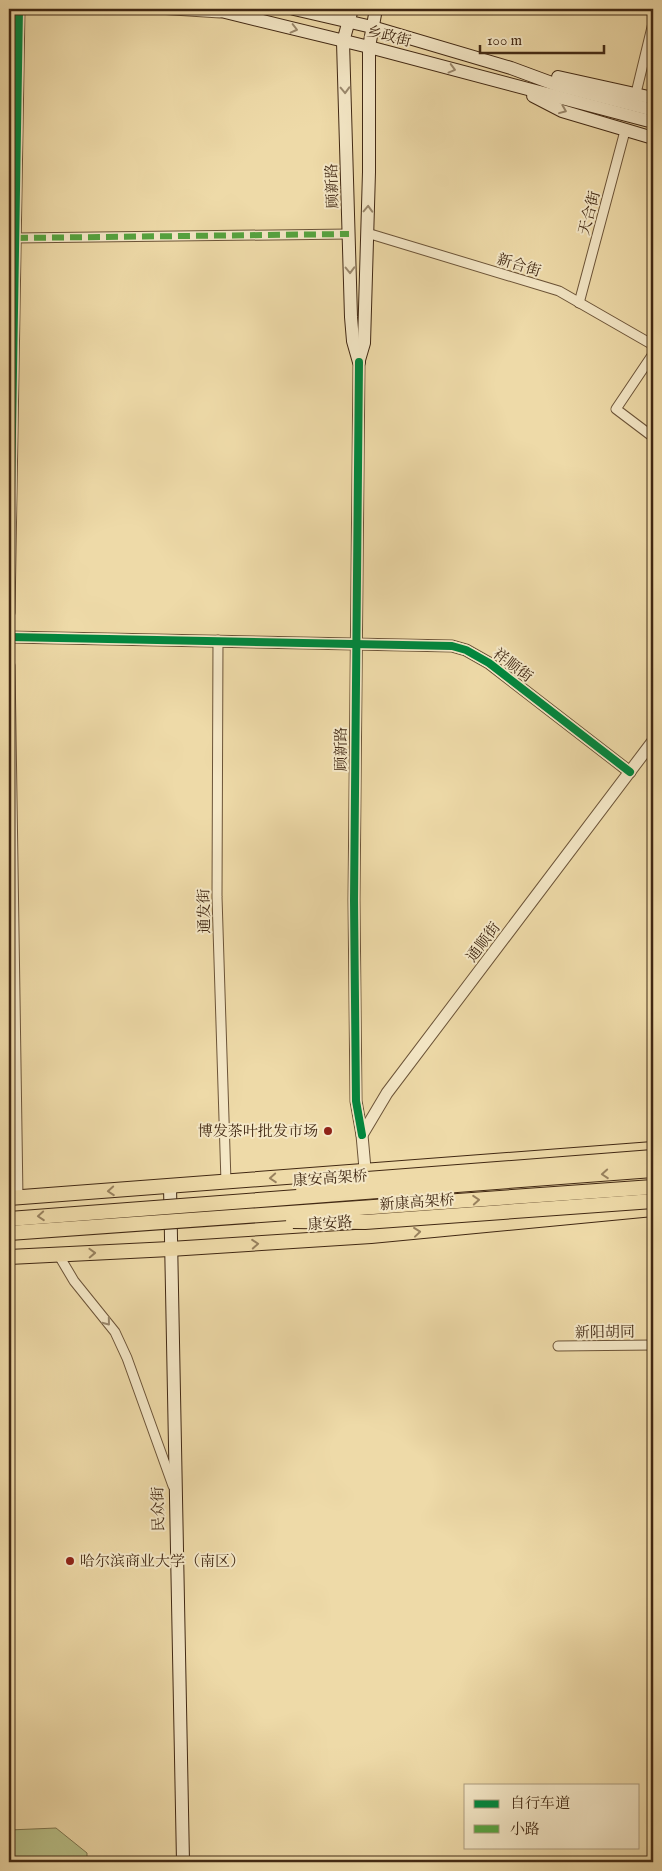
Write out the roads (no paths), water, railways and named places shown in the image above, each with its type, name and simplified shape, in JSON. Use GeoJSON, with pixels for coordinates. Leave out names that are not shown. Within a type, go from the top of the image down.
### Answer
{"type":"FeatureCollection","features":[{"type":"Feature","properties":{"kind":"highway"},"geometry":{"type":"LineString","coordinates":[[13,1198],[653,1149]]}},
{"type":"Feature","properties":{"kind":"highway"},"geometry":{"type":"LineString","coordinates":[[122,1210],[196,1198],[282,1191],[367,1179],[653,1157]]}},
{"type":"Feature","properties":{"kind":"highway","name":"康安高架桥"},"geometry":{"type":"LineString","coordinates":[[9,1218],[653,1170]]}},
{"type":"Feature","properties":{"kind":"highway"},"geometry":{"type":"LineString","coordinates":[[9,1233],[653,1187]]}},
{"type":"Feature","properties":{"kind":"highway","name":"新康高架桥"},"geometry":{"type":"LineString","coordinates":[[122,1225],[202,1226],[284,1221],[365,1222],[653,1201]]}},
{"type":"Feature","properties":{"kind":"highway","name":"康安路"},"geometry":{"type":"LineString","coordinates":[[9,1257],[170,1250],[371,1236],[653,1209]]}},
{"type":"Feature","properties":{"kind":"main road","name":"乡政街"},"geometry":{"type":"LineString","coordinates":[[213,9],[504,82],[555,90]]}},
{"type":"Feature","properties":{"kind":"main road","name":"乡政街"},"geometry":{"type":"LineString","coordinates":[[294,9],[372,27],[511,68],[653,98]]}},
{"type":"Feature","properties":{"kind":"main road","name":"顾新路"},"geometry":{"type":"LineString","coordinates":[[352,9],[343,42],[351,317],[353,340],[359,362]]}},
{"type":"Feature","properties":{"kind":"main road","name":"顾新路"},"geometry":{"type":"LineString","coordinates":[[359,362],[364,343],[369,47],[376,9]]}},
{"type":"Feature","properties":{"kind":"main road","name":"乡政街"},"geometry":{"type":"LineString","coordinates":[[511,68],[555,90]]}},
{"type":"Feature","properties":{"kind":"main road","name":"乡政街"},"geometry":{"type":"LineString","coordinates":[[504,82],[562,111],[653,138]]}},
{"type":"Feature","properties":{"kind":"main road"},"geometry":{"type":"LineString","coordinates":[[555,90],[653,110]]}},
{"type":"Feature","properties":{"kind":"main road"},"geometry":{"type":"LineString","coordinates":[[555,90],[653,122]]}},
{"type":"Feature","properties":{"kind":"main road","name":"民众街"},"geometry":{"type":"LineString","coordinates":[[170,1186],[174,1490],[183,1862]]}},
{"type":"Feature","properties":{"kind":"street"},"geometry":{"type":"LineString","coordinates":[[9,613],[19,9]]}},
{"type":"Feature","properties":{"kind":"street","name":"乡政街"},"geometry":{"type":"LineString","coordinates":[[158,9],[237,14]]}},
{"type":"Feature","properties":{"kind":"street"},"geometry":{"type":"LineString","coordinates":[[636,93],[653,24]]}},
{"type":"Feature","properties":{"kind":"street","name":"天合街"},"geometry":{"type":"LineString","coordinates":[[579,303],[625,131]]}},
{"type":"Feature","properties":{"kind":"street","name":"新合街"},"geometry":{"type":"LineString","coordinates":[[367,233],[559,291],[653,345]]}},
{"type":"Feature","properties":{"kind":"street"},"geometry":{"type":"LineString","coordinates":[[16,238],[350,234]]}},
{"type":"Feature","properties":{"kind":"street"},"geometry":{"type":"LineString","coordinates":[[653,354],[616,409],[653,438]]}},
{"type":"Feature","properties":{"kind":"street","name":"顾新路"},"geometry":{"type":"LineString","coordinates":[[359,362],[354,909],[356,1101],[362,1135]]}},
{"type":"Feature","properties":{"kind":"street","name":"祥顺街"},"geometry":{"type":"LineString","coordinates":[[9,637],[452,646],[472,652],[489,663],[630,772]]}},
{"type":"Feature","properties":{"kind":"street","name":"通发街"},"geometry":{"type":"LineString","coordinates":[[218,640],[216,897],[226,1182]]}},
{"type":"Feature","properties":{"kind":"street"},"geometry":{"type":"LineString","coordinates":[[9,665],[13,1198]]}},
{"type":"Feature","properties":{"kind":"street","name":"通顺街"},"geometry":{"type":"LineString","coordinates":[[362,1135],[387,1093],[653,741]]}},
{"type":"Feature","properties":{"kind":"street"},"geometry":{"type":"LineString","coordinates":[[362,1135],[371,1236]]}},
{"type":"Feature","properties":{"kind":"street"},"geometry":{"type":"LineString","coordinates":[[58,1254],[74,1281],[115,1332],[127,1358],[174,1490]]}},
{"type":"Feature","properties":{"kind":"street","name":"新阳胡同"},"geometry":{"type":"LineString","coordinates":[[558,1346],[653,1344]]}},
{"type":"Feature","properties":{"kind":"place","name":"博发茶叶批发市场"},"geometry":{"type":"Point","coordinates":[328,1131]}},
{"type":"Feature","properties":{"kind":"place","name":"哈尔滨商业大学（南区）"},"geometry":{"type":"Point","coordinates":[70,1561]}}]}
